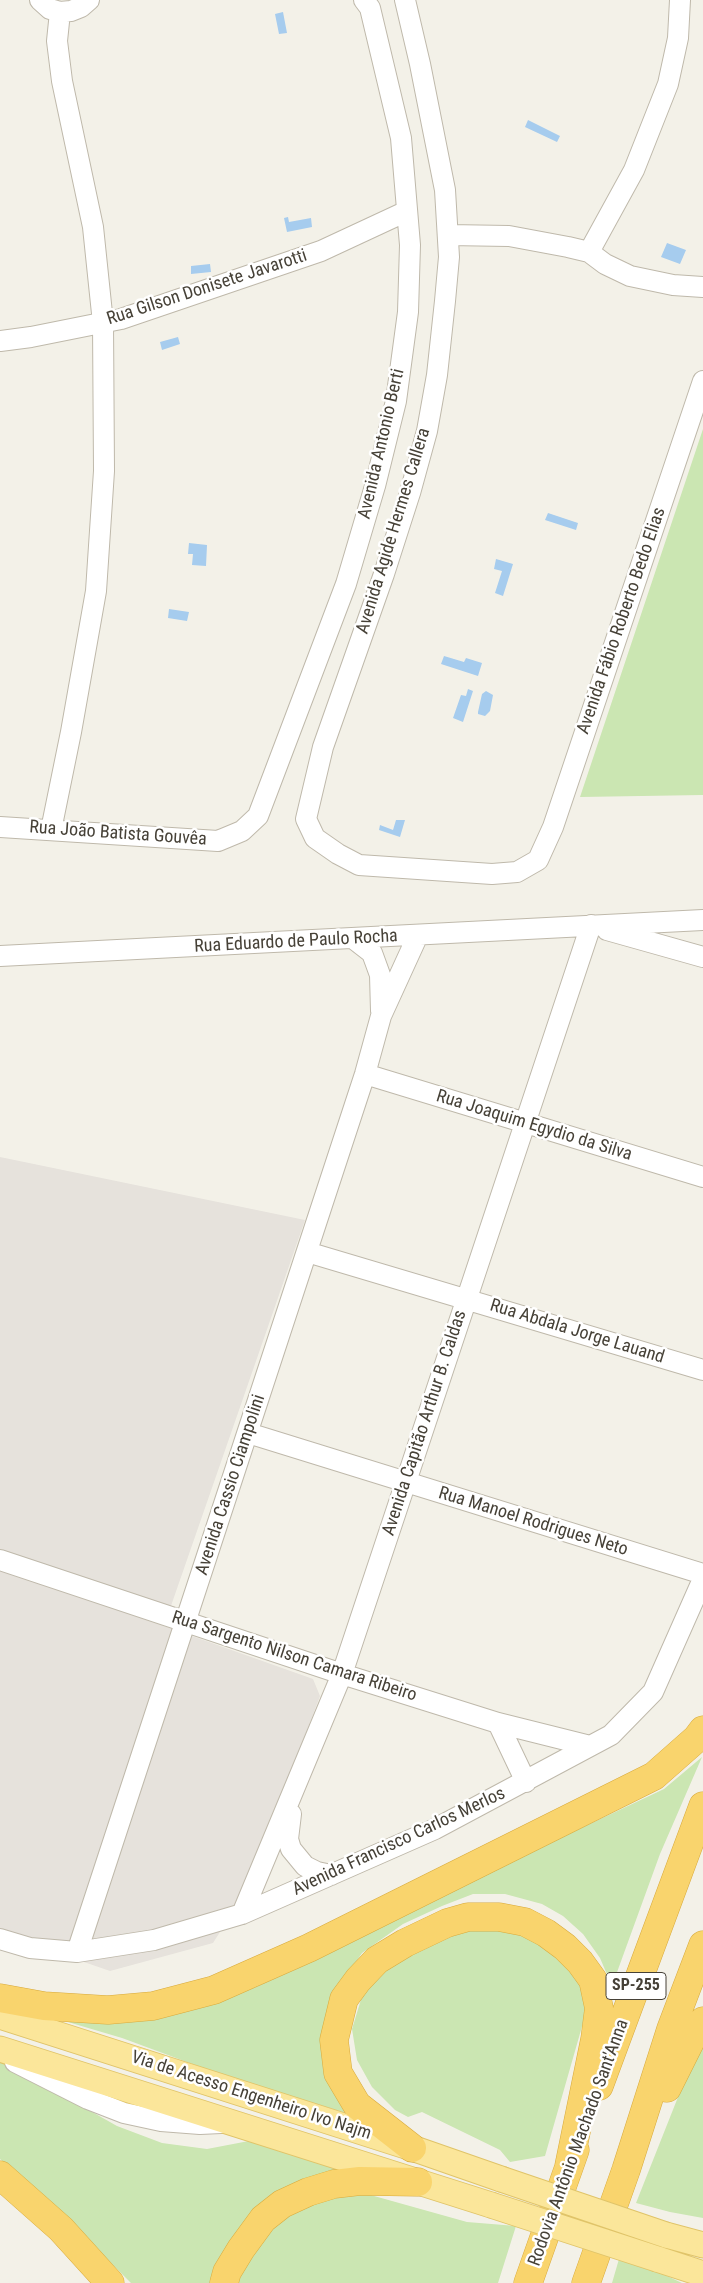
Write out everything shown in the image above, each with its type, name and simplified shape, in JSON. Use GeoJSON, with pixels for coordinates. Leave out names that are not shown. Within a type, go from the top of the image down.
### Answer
{"type":"FeatureCollection","features":[{"type":"Feature","properties":{"kind":"highway"},"geometry":{"type":"LineString","coordinates":[[0,1998],[44,2006],[108,2010],[153,2006],[214,1990],[318,1944],[654,1776],[697,1738],[703,1730]]}},
{"type":"Feature","properties":{"kind":"highway","name":"Rodovia Antônio Machado Sant'Anna"},"geometry":{"type":"LineString","coordinates":[[529,2276],[703,1806]]}},
{"type":"Feature","properties":{"kind":"highway"},"geometry":{"type":"LineString","coordinates":[[412,2148],[356,2105],[338,2073],[334,2040],[344,1999],[377,1960],[412,1940],[447,1923],[468,1917],[499,1917],[525,1922],[546,1933],[565,1947],[580,1962],[593,1980],[599,2008],[595,2039],[569,2166]]}},
{"type":"Feature","properties":{"kind":"highway","name":"SP-255"},"geometry":{"type":"LineString","coordinates":[[586,2283],[626,2170],[672,2029],[703,1945]]}},
{"type":"Feature","properties":{"kind":"highway"},"geometry":{"type":"LineString","coordinates":[[626,2170],[678,2066],[703,2021]]}},
{"type":"Feature","properties":{"kind":"highway"},"geometry":{"type":"LineString","coordinates":[[0,2175],[61,2230],[110,2283]]}},
{"type":"Feature","properties":{"kind":"highway"},"geometry":{"type":"LineString","coordinates":[[224,2283],[227,2272],[263,2219],[282,2204],[308,2192],[334,2184],[360,2181],[418,2182]]}},
{"type":"Feature","properties":{"kind":"main road","name":"Via de Acesso Engenheiro Ivo Najm"},"geometry":{"type":"LineString","coordinates":[[0,2016],[412,2148],[666,2235],[703,2245]]}},
{"type":"Feature","properties":{"kind":"main road","name":"Via de Acesso Engenheiro Ivo Najm"},"geometry":{"type":"LineString","coordinates":[[0,2049],[703,2274]]}},
{"type":"Feature","properties":{"kind":"street"},"geometry":{"type":"LineString","coordinates":[[40,0],[50,9],[60,12],[71,12],[89,0]]}},
{"type":"Feature","properties":{"kind":"street","name":"Avenida Antonio Berti"},"geometry":{"type":"LineString","coordinates":[[258,816],[346,584],[375,486],[396,401],[408,312],[410,245],[401,138],[370,8],[364,0]]}},
{"type":"Feature","properties":{"kind":"street","name":"Avenida Agide Hermes Callera"},"geometry":{"type":"LineString","coordinates":[[405,0],[445,190],[449,257],[437,375],[427,431],[386,565],[323,747],[306,819],[315,838],[338,854],[359,865],[492,874],[517,872],[538,860]]}},
{"type":"Feature","properties":{"kind":"street"},"geometry":{"type":"LineString","coordinates":[[588,252],[634,170],[668,84],[678,38],[680,0]]}},
{"type":"Feature","properties":{"kind":"street"},"geometry":{"type":"LineString","coordinates":[[51,830],[96,591],[104,472],[103,322],[93,227],[62,81],[57,41],[60,12]]}},
{"type":"Feature","properties":{"kind":"street","name":"Rua Gilson Donisete Javarotti"},"geometry":{"type":"LineString","coordinates":[[0,341],[31,337],[121,319],[321,251],[407,211]]}},
{"type":"Feature","properties":{"kind":"street"},"geometry":{"type":"LineString","coordinates":[[448,235],[509,236],[588,252],[605,264],[630,276],[672,285],[703,287]]}},
{"type":"Feature","properties":{"kind":"street","name":"Avenida Fábio Roberto Bedo Elias"},"geometry":{"type":"LineString","coordinates":[[538,860],[553,827],[703,381]]}},
{"type":"Feature","properties":{"kind":"street","name":"Rua João Batista Gouvêa"},"geometry":{"type":"LineString","coordinates":[[0,826],[218,840],[242,831],[258,816]]}},
{"type":"Feature","properties":{"kind":"street","name":"Rua Eduardo de Paulo Rocha"},"geometry":{"type":"LineString","coordinates":[[0,956],[703,920]]}},
{"type":"Feature","properties":{"kind":"street"},"geometry":{"type":"LineString","coordinates":[[591,925],[703,957]]}},
{"type":"Feature","properties":{"kind":"street","name":"Avenida Capitão Arthur B. Caldas"},"geometry":{"type":"LineString","coordinates":[[242,1914],[342,1674],[591,925]]}},
{"type":"Feature","properties":{"kind":"street"},"geometry":{"type":"LineString","coordinates":[[381,1016],[418,935]]}},
{"type":"Feature","properties":{"kind":"street"},"geometry":{"type":"LineString","coordinates":[[354,939],[372,953],[380,975],[381,1016]]}},
{"type":"Feature","properties":{"kind":"street","name":"Avenida Cassio Ciampolini"},"geometry":{"type":"LineString","coordinates":[[76,1952],[307,1252],[365,1074],[381,1016]]}},
{"type":"Feature","properties":{"kind":"street","name":"Rua Joaquim Egydio da Silva"},"geometry":{"type":"LineString","coordinates":[[365,1074],[703,1177]]}},
{"type":"Feature","properties":{"kind":"street","name":"Rua Abdala Jorge Lauand"},"geometry":{"type":"LineString","coordinates":[[307,1252],[703,1370]]}},
{"type":"Feature","properties":{"kind":"street","name":"Rua Manoel Rodrigues Neto"},"geometry":{"type":"LineString","coordinates":[[248,1433],[703,1574]]}},
{"type":"Feature","properties":{"kind":"street","name":"Rua Sargento Nilson Camara Ribeiro"},"geometry":{"type":"LineString","coordinates":[[0,1560],[342,1674],[498,1723],[590,1746]]}},
{"type":"Feature","properties":{"kind":"street","name":"Avenida Francisco Carlos Merlos"},"geometry":{"type":"LineString","coordinates":[[0,1939],[30,1948],[76,1952],[154,1940],[242,1914],[435,1829],[611,1735],[653,1692],[703,1579]]}},
{"type":"Feature","properties":{"kind":"street"},"geometry":{"type":"LineString","coordinates":[[498,1723],[526,1782]]}},
{"type":"Feature","properties":{"kind":"street"},"geometry":{"type":"LineString","coordinates":[[292,1797],[288,1839],[291,1850],[305,1866],[317,1872],[331,1875]]}},
{"type":"Feature","properties":{"kind":"street"},"geometry":{"type":"LineString","coordinates":[[0,2054],[88,2099],[124,2113],[161,2121],[200,2124],[229,2122]]}},
{"type":"Feature","properties":{"kind":"shaded area"},"geometry":{"type":"Polygon","coordinates":[[[0,1157],[305,1220],[164,1626],[313,1679],[320,1696],[246,1891],[213,1943],[110,1971],[0,1933],[0,1157]]]}},
{"type":"Feature","properties":{"kind":"green space"},"geometry":{"type":"Polygon","coordinates":[[[703,429],[703,795],[580,797],[703,429]]]}},
{"type":"Feature","properties":{"kind":"green space"},"geometry":{"type":"Polygon","coordinates":[[[702,1757],[660,1854],[612,1986],[600,1958],[583,1934],[563,1916],[542,1904],[505,1894],[473,1894],[442,1906],[403,1924],[362,1953],[339,1987],[329,2016],[368,2120],[214,2072],[122,2038],[7,2004],[211,2003],[256,1987],[492,1870],[664,1789],[702,1757]]]}},
{"type":"Feature","properties":{"kind":"green space"},"geometry":{"type":"Polygon","coordinates":[[[474,1923],[527,1933],[578,1975],[589,2002],[545,2156],[510,2162],[500,2150],[422,2112],[408,2117],[395,2110],[372,2087],[357,2060],[352,2029],[363,1993],[388,1963],[474,1923]]]}},
{"type":"Feature","properties":{"kind":"green space"},"geometry":{"type":"Polygon","coordinates":[[[703,2034],[703,2218],[636,2203],[703,2034]]]}},
{"type":"Feature","properties":{"kind":"green space"},"geometry":{"type":"Polygon","coordinates":[[[0,2060],[117,2126],[162,2143],[207,2149],[254,2140],[349,2172],[306,2178],[276,2196],[213,2283],[131,2283],[70,2222],[0,2159],[0,2060]]]}},
{"type":"Feature","properties":{"kind":"green space"},"geometry":{"type":"Polygon","coordinates":[[[367,2194],[467,2222],[516,2226],[498,2283],[236,2283],[260,2236],[287,2211],[321,2197],[367,2194]]]}},
{"type":"Feature","properties":{"kind":"green space"},"geometry":{"type":"Polygon","coordinates":[[[619,2259],[665,2275],[682,2283],[612,2283],[619,2259]]]}},
{"type":"Feature","properties":{"kind":"water"},"geometry":{"type":"Polygon","coordinates":[[[283,12],[287,33],[279,34],[275,14],[283,12]]]}},
{"type":"Feature","properties":{"kind":"water"},"geometry":{"type":"Polygon","coordinates":[[[528,120],[560,136],[557,142],[525,127],[528,120]]]}},
{"type":"Feature","properties":{"kind":"water"},"geometry":{"type":"Polygon","coordinates":[[[288,217],[289,222],[311,218],[312,227],[287,232],[284,218],[288,217]]]}},
{"type":"Feature","properties":{"kind":"water"},"geometry":{"type":"Polygon","coordinates":[[[667,243],[686,250],[680,264],[661,257],[667,243]]]}},
{"type":"Feature","properties":{"kind":"water"},"geometry":{"type":"Polygon","coordinates":[[[210,264],[211,272],[191,274],[191,266],[210,264]]]}},
{"type":"Feature","properties":{"kind":"water"},"geometry":{"type":"Polygon","coordinates":[[[178,337],[180,344],[162,350],[160,342],[178,337]]]}},
{"type":"Feature","properties":{"kind":"water"},"geometry":{"type":"Polygon","coordinates":[[[548,513],[578,523],[576,530],[545,520],[548,513]]]}},
{"type":"Feature","properties":{"kind":"water"},"geometry":{"type":"Polygon","coordinates":[[[189,543],[207,545],[206,566],[192,565],[193,554],[188,554],[189,543]]]}},
{"type":"Feature","properties":{"kind":"water"},"geometry":{"type":"Polygon","coordinates":[[[496,559],[513,564],[503,596],[495,593],[502,571],[494,569],[496,559]]]}},
{"type":"Feature","properties":{"kind":"water"},"geometry":{"type":"Polygon","coordinates":[[[169,609],[189,612],[187,621],[168,618],[169,609]]]}},
{"type":"Feature","properties":{"kind":"water"},"geometry":{"type":"Polygon","coordinates":[[[444,656],[464,662],[466,658],[482,663],[478,676],[441,664],[444,656]]]}},
{"type":"Feature","properties":{"kind":"water"},"geometry":{"type":"Polygon","coordinates":[[[468,689],[473,691],[463,722],[453,718],[461,695],[466,696],[468,689]]]}},
{"type":"Feature","properties":{"kind":"water"},"geometry":{"type":"Polygon","coordinates":[[[486,691],[493,695],[490,711],[485,716],[478,714],[478,712],[482,694],[486,691]]]}},
{"type":"Feature","properties":{"kind":"water"},"geometry":{"type":"Polygon","coordinates":[[[396,820],[405,820],[400,837],[379,830],[380,825],[393,830],[396,820]]]}}]}
